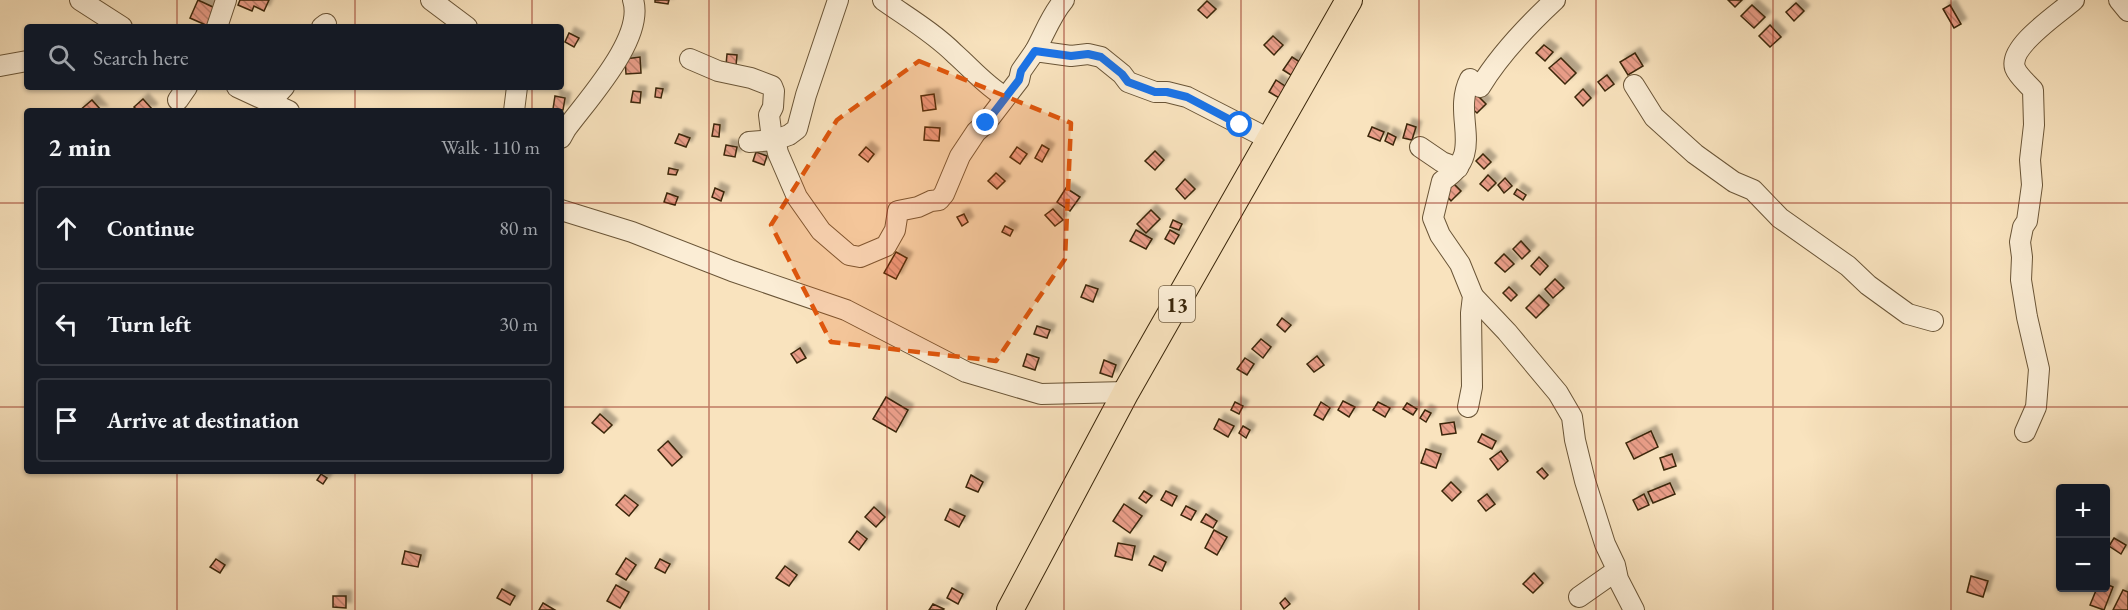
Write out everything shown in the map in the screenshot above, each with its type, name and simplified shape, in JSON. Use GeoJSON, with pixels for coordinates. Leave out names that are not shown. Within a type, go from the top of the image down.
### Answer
{"type":"FeatureCollection","features":[{"type":"Feature","properties":{"kind":"main road","name":"13"},"geometry":{"type":"LineString","coordinates":[[1010,610],[1126,392],[1348,0]]}},
{"type":"Feature","properties":{"kind":"street"},"geometry":{"type":"LineString","coordinates":[[80,0],[117,24]]}},
{"type":"Feature","properties":{"kind":"street"},"geometry":{"type":"LineString","coordinates":[[218,24],[226,0]]}},
{"type":"Feature","properties":{"kind":"street"},"geometry":{"type":"LineString","coordinates":[[431,0],[463,24]]}},
{"type":"Feature","properties":{"kind":"street"},"geometry":{"type":"LineString","coordinates":[[564,133],[619,58],[635,16],[633,0]]}},
{"type":"Feature","properties":{"kind":"street"},"geometry":{"type":"LineString","coordinates":[[749,142],[776,140],[797,129],[838,0]]}},
{"type":"Feature","properties":{"kind":"street"},"geometry":{"type":"LineString","coordinates":[[883,0],[935,36],[970,70],[1005,97]]}},
{"type":"Feature","properties":{"kind":"street"},"geometry":{"type":"LineString","coordinates":[[690,59],[718,71],[751,78],[772,86],[773,107],[769,115],[771,131],[776,140],[787,178],[821,231],[849,255],[860,257],[886,246],[895,230],[898,212],[939,200],[944,194],[960,156],[976,132],[986,123],[1019,80],[1021,71],[1047,30],[1051,16],[1064,0]]}},
{"type":"Feature","properties":{"kind":"street"},"geometry":{"type":"LineString","coordinates":[[1555,0],[1535,18],[1500,57],[1480,87],[1470,79],[1466,89],[1464,108],[1466,150],[1456,172],[1442,181],[1433,218],[1440,235],[1460,264],[1473,296],[1507,332],[1558,393],[1572,417],[1585,481],[1605,544],[1618,579],[1634,610]]}},
{"type":"Feature","properties":{"kind":"street"},"geometry":{"type":"LineString","coordinates":[[2025,432],[2036,407],[2039,369],[2021,280],[2020,242],[2023,227],[2027,221],[2031,194],[2033,90],[2014,66],[2016,54],[2045,21],[2061,12],[2074,0]]}},
{"type":"Feature","properties":{"kind":"street"},"geometry":{"type":"LineString","coordinates":[[2119,0],[2128,11]]}},
{"type":"Feature","properties":{"kind":"street"},"geometry":{"type":"LineString","coordinates":[[1035,51],[1071,56],[1088,54],[1101,57],[1128,82],[1155,92],[1167,92],[1187,97],[1269,140]]}},
{"type":"Feature","properties":{"kind":"street"},"geometry":{"type":"LineString","coordinates":[[0,66],[24,62]]}},
{"type":"Feature","properties":{"kind":"street"},"geometry":{"type":"LineString","coordinates":[[1634,85],[1654,117],[1695,154],[1734,183],[1753,190],[1780,218],[1848,266],[1868,285],[1908,314],[1933,321]]}},
{"type":"Feature","properties":{"kind":"street"},"geometry":{"type":"LineString","coordinates":[[244,90],[283,108]]}},
{"type":"Feature","properties":{"kind":"street"},"geometry":{"type":"LineString","coordinates":[[270,102],[281,90]]}},
{"type":"Feature","properties":{"kind":"street"},"geometry":{"type":"LineString","coordinates":[[514,108],[517,90]]}},
{"type":"Feature","properties":{"kind":"street"},"geometry":{"type":"LineString","coordinates":[[1420,147],[1442,162],[1458,168]]}},
{"type":"Feature","properties":{"kind":"street"},"geometry":{"type":"LineString","coordinates":[[564,211],[632,232],[846,310],[966,372],[1041,394],[1126,392]]}},
{"type":"Feature","properties":{"kind":"street"},"geometry":{"type":"LineString","coordinates":[[1468,407],[1472,387],[1471,313],[1473,296]]}},
{"type":"Feature","properties":{"kind":"street"},"geometry":{"type":"LineString","coordinates":[[1580,597],[1616,571]]}},
{"type":"Feature","properties":{"kind":"highlighted area"},"geometry":{"type":"Polygon","coordinates":[[[919,61],[1071,123],[1065,259],[996,361],[831,342],[771,225],[837,120],[919,61]]]}},
{"type":"Feature","properties":{"kind":"building"},"geometry":{"type":"Polygon","coordinates":[[[198,0],[215,8],[209,24],[190,18],[198,0]]]}},
{"type":"Feature","properties":{"kind":"building"},"geometry":{"type":"Polygon","coordinates":[[[240,0],[269,0],[264,11],[254,6],[252,11],[238,5],[240,0]]]}},
{"type":"Feature","properties":{"kind":"building"},"geometry":{"type":"Polygon","coordinates":[[[655,0],[669,0],[668,4],[655,2],[655,0]]]}},
{"type":"Feature","properties":{"kind":"building"},"geometry":{"type":"Polygon","coordinates":[[[1728,0],[1742,0],[1735,7],[1728,0]]]}},
{"type":"Feature","properties":{"kind":"building"},"geometry":{"type":"Polygon","coordinates":[[[1207,1],[1216,9],[1207,18],[1198,10],[1207,1]]]}},
{"type":"Feature","properties":{"kind":"building"},"geometry":{"type":"Polygon","coordinates":[[[1796,3],[1804,11],[1794,21],[1786,12],[1796,3]]]}},
{"type":"Feature","properties":{"kind":"building"},"geometry":{"type":"Polygon","coordinates":[[[1752,5],[1765,17],[1754,28],[1741,16],[1752,5]]]}},
{"type":"Feature","properties":{"kind":"building"},"geometry":{"type":"Polygon","coordinates":[[[1950,5],[1961,24],[1954,28],[1943,9],[1950,5]]]}},
{"type":"Feature","properties":{"kind":"building"},"geometry":{"type":"Polygon","coordinates":[[[1770,25],[1781,37],[1770,47],[1759,36],[1770,25]]]}},
{"type":"Feature","properties":{"kind":"building"},"geometry":{"type":"Polygon","coordinates":[[[569,33],[579,38],[574,47],[565,42],[569,33]]]}},
{"type":"Feature","properties":{"kind":"building"},"geometry":{"type":"Polygon","coordinates":[[[1273,36],[1283,45],[1274,55],[1264,45],[1273,36]]]}},
{"type":"Feature","properties":{"kind":"building"},"geometry":{"type":"Polygon","coordinates":[[[1544,45],[1553,52],[1545,61],[1536,53],[1544,45]]]}},
{"type":"Feature","properties":{"kind":"building"},"geometry":{"type":"Polygon","coordinates":[[[1635,53],[1643,66],[1628,75],[1620,62],[1635,53]]]}},
{"type":"Feature","properties":{"kind":"building"},"geometry":{"type":"Polygon","coordinates":[[[727,54],[737,55],[736,66],[726,65],[727,54]]]}},
{"type":"Feature","properties":{"kind":"building"},"geometry":{"type":"Polygon","coordinates":[[[640,57],[641,73],[626,74],[625,59],[640,57]]]}},
{"type":"Feature","properties":{"kind":"building"},"geometry":{"type":"Polygon","coordinates":[[[1292,57],[1303,64],[1294,77],[1283,70],[1292,57]]]}},
{"type":"Feature","properties":{"kind":"building"},"geometry":{"type":"Polygon","coordinates":[[[1561,58],[1576,73],[1565,84],[1549,68],[1561,58]]]}},
{"type":"Feature","properties":{"kind":"building"},"geometry":{"type":"Polygon","coordinates":[[[1607,75],[1614,84],[1605,91],[1598,82],[1607,75]]]}},
{"type":"Feature","properties":{"kind":"building"},"geometry":{"type":"Polygon","coordinates":[[[1276,80],[1288,88],[1281,99],[1269,92],[1276,80]]]}},
{"type":"Feature","properties":{"kind":"building"},"geometry":{"type":"Polygon","coordinates":[[[656,88],[663,89],[661,98],[655,97],[656,88]]]}},
{"type":"Feature","properties":{"kind":"building"},"geometry":{"type":"Polygon","coordinates":[[[1583,89],[1591,98],[1583,106],[1575,97],[1583,89]]]}},
{"type":"Feature","properties":{"kind":"building"},"geometry":{"type":"Polygon","coordinates":[[[633,91],[641,92],[640,103],[631,102],[633,91]]]}},
{"type":"Feature","properties":{"kind":"building"},"geometry":{"type":"Polygon","coordinates":[[[934,94],[936,109],[923,111],[921,96],[934,94]]]}},
{"type":"Feature","properties":{"kind":"building"},"geometry":{"type":"Polygon","coordinates":[[[1476,94],[1486,104],[1477,113],[1467,104],[1476,94]]]}},
{"type":"Feature","properties":{"kind":"building"},"geometry":{"type":"Polygon","coordinates":[[[555,96],[565,98],[563,108],[553,108],[555,96]]]}},
{"type":"Feature","properties":{"kind":"building"},"geometry":{"type":"Polygon","coordinates":[[[143,99],[151,108],[135,108],[143,99]]]}},
{"type":"Feature","properties":{"kind":"building"},"geometry":{"type":"Polygon","coordinates":[[[92,100],[99,108],[83,108],[92,100]]]}},
{"type":"Feature","properties":{"kind":"building"},"geometry":{"type":"Polygon","coordinates":[[[714,124],[720,125],[719,137],[712,136],[714,124]]]}},
{"type":"Feature","properties":{"kind":"building"},"geometry":{"type":"Polygon","coordinates":[[[1407,124],[1416,127],[1412,140],[1403,138],[1407,124]]]}},
{"type":"Feature","properties":{"kind":"building"},"geometry":{"type":"Polygon","coordinates":[[[925,127],[940,128],[939,141],[924,140],[925,127]]]}},
{"type":"Feature","properties":{"kind":"building"},"geometry":{"type":"Polygon","coordinates":[[[1372,127],[1384,132],[1380,141],[1368,136],[1372,127]]]}},
{"type":"Feature","properties":{"kind":"building"},"geometry":{"type":"Polygon","coordinates":[[[1388,133],[1396,137],[1393,145],[1385,141],[1388,133]]]}},
{"type":"Feature","properties":{"kind":"building"},"geometry":{"type":"Polygon","coordinates":[[[679,134],[690,138],[686,147],[675,143],[679,134]]]}},
{"type":"Feature","properties":{"kind":"building"},"geometry":{"type":"Polygon","coordinates":[[[726,145],[737,147],[735,157],[724,155],[726,145]]]}},
{"type":"Feature","properties":{"kind":"building"},"geometry":{"type":"Polygon","coordinates":[[[1042,145],[1049,149],[1042,162],[1035,158],[1042,145]]]}},
{"type":"Feature","properties":{"kind":"building"},"geometry":{"type":"Polygon","coordinates":[[[866,147],[874,154],[868,162],[859,155],[866,147]]]}},
{"type":"Feature","properties":{"kind":"building"},"geometry":{"type":"Polygon","coordinates":[[[1017,147],[1027,154],[1020,164],[1010,157],[1017,147]]]}},
{"type":"Feature","properties":{"kind":"building"},"geometry":{"type":"Polygon","coordinates":[[[1155,151],[1164,160],[1155,170],[1145,161],[1155,151]]]}},
{"type":"Feature","properties":{"kind":"building"},"geometry":{"type":"Polygon","coordinates":[[[756,152],[767,156],[764,165],[753,161],[756,152]]]}},
{"type":"Feature","properties":{"kind":"building"},"geometry":{"type":"Polygon","coordinates":[[[1483,154],[1491,162],[1484,169],[1476,161],[1483,154]]]}},
{"type":"Feature","properties":{"kind":"building"},"geometry":{"type":"Polygon","coordinates":[[[669,168],[678,170],[676,175],[668,174],[669,168]]]}},
{"type":"Feature","properties":{"kind":"building"},"geometry":{"type":"Polygon","coordinates":[[[996,173],[1005,181],[997,189],[988,181],[996,173]]]}},
{"type":"Feature","properties":{"kind":"building"},"geometry":{"type":"Polygon","coordinates":[[[1488,175],[1496,183],[1488,191],[1480,184],[1488,175]]]}},
{"type":"Feature","properties":{"kind":"building"},"geometry":{"type":"Polygon","coordinates":[[[1505,178],[1512,186],[1504,193],[1498,185],[1505,178]]]}},
{"type":"Feature","properties":{"kind":"building"},"geometry":{"type":"Polygon","coordinates":[[[1185,179],[1195,189],[1185,199],[1176,189],[1185,179]]]}},
{"type":"Feature","properties":{"kind":"building"},"geometry":{"type":"Polygon","coordinates":[[[1451,181],[1461,191],[1451,201],[1442,191],[1451,181]]]}},
{"type":"Feature","properties":{"kind":"building"},"geometry":{"type":"Polygon","coordinates":[[[715,188],[724,192],[721,201],[712,197],[715,188]]]}},
{"type":"Feature","properties":{"kind":"building"},"geometry":{"type":"Polygon","coordinates":[[[1066,188],[1080,197],[1070,211],[1057,202],[1066,188]]]}},
{"type":"Feature","properties":{"kind":"building"},"geometry":{"type":"Polygon","coordinates":[[[1517,189],[1526,195],[1523,200],[1514,194],[1517,189]]]}},
{"type":"Feature","properties":{"kind":"building"},"geometry":{"type":"Polygon","coordinates":[[[667,193],[678,197],[675,205],[664,202],[667,193]]]}},
{"type":"Feature","properties":{"kind":"building"},"geometry":{"type":"Polygon","coordinates":[[[1053,209],[1063,220],[1055,226],[1045,215],[1053,209]]]}},
{"type":"Feature","properties":{"kind":"building"},"geometry":{"type":"Polygon","coordinates":[[[1151,210],[1160,219],[1146,233],[1137,224],[1151,210]]]}},
{"type":"Feature","properties":{"kind":"building"},"geometry":{"type":"Polygon","coordinates":[[[964,214],[968,222],[962,226],[957,217],[964,214]]]}},
{"type":"Feature","properties":{"kind":"building"},"geometry":{"type":"Polygon","coordinates":[[[1173,220],[1182,224],[1179,230],[1170,227],[1173,220]]]}},
{"type":"Feature","properties":{"kind":"building"},"geometry":{"type":"Polygon","coordinates":[[[1005,226],[1013,230],[1010,236],[1002,232],[1005,226]]]}},
{"type":"Feature","properties":{"kind":"building"},"geometry":{"type":"Polygon","coordinates":[[[1136,230],[1152,239],[1146,249],[1130,241],[1136,230]]]}},
{"type":"Feature","properties":{"kind":"building"},"geometry":{"type":"Polygon","coordinates":[[[1170,230],[1179,235],[1174,244],[1165,239],[1170,230]]]}},
{"type":"Feature","properties":{"kind":"building"},"geometry":{"type":"Polygon","coordinates":[[[1521,241],[1530,251],[1522,259],[1513,249],[1521,241]]]}},
{"type":"Feature","properties":{"kind":"building"},"geometry":{"type":"Polygon","coordinates":[[[896,252],[907,258],[896,279],[884,273],[896,252]]]}},
{"type":"Feature","properties":{"kind":"building"},"geometry":{"type":"Polygon","coordinates":[[[1504,254],[1514,264],[1505,272],[1495,263],[1504,254]]]}},
{"type":"Feature","properties":{"kind":"building"},"geometry":{"type":"Polygon","coordinates":[[[1539,257],[1548,266],[1540,275],[1531,266],[1539,257]]]}},
{"type":"Feature","properties":{"kind":"building"},"geometry":{"type":"Polygon","coordinates":[[[1555,279],[1564,288],[1553,298],[1545,289],[1555,279]]]}},
{"type":"Feature","properties":{"kind":"building"},"geometry":{"type":"Polygon","coordinates":[[[1086,285],[1098,289],[1093,302],[1081,297],[1086,285]]]}},
{"type":"Feature","properties":{"kind":"building"},"geometry":{"type":"Polygon","coordinates":[[[1509,287],[1517,295],[1511,301],[1503,293],[1509,287]]]}},
{"type":"Feature","properties":{"kind":"building"},"geometry":{"type":"Polygon","coordinates":[[[1539,295],[1549,305],[1536,318],[1526,308],[1539,295]]]}},
{"type":"Feature","properties":{"kind":"building"},"geometry":{"type":"Polygon","coordinates":[[[1282,318],[1291,325],[1285,332],[1277,325],[1282,318]]]}},
{"type":"Feature","properties":{"kind":"building"},"geometry":{"type":"Polygon","coordinates":[[[1037,326],[1050,330],[1047,338],[1034,334],[1037,326]]]}},
{"type":"Feature","properties":{"kind":"building"},"geometry":{"type":"Polygon","coordinates":[[[1261,339],[1271,347],[1263,358],[1252,349],[1261,339]]]}},
{"type":"Feature","properties":{"kind":"building"},"geometry":{"type":"Polygon","coordinates":[[[800,348],[806,358],[797,363],[791,354],[800,348]]]}},
{"type":"Feature","properties":{"kind":"building"},"geometry":{"type":"Polygon","coordinates":[[[1027,354],[1039,358],[1035,370],[1023,366],[1027,354]]]}},
{"type":"Feature","properties":{"kind":"building"},"geometry":{"type":"Polygon","coordinates":[[[1317,356],[1324,365],[1314,372],[1307,364],[1317,356]]]}},
{"type":"Feature","properties":{"kind":"building"},"geometry":{"type":"Polygon","coordinates":[[[1245,358],[1254,364],[1247,375],[1237,369],[1245,358]]]}},
{"type":"Feature","properties":{"kind":"building"},"geometry":{"type":"Polygon","coordinates":[[[1104,360],[1116,365],[1112,377],[1100,373],[1104,360]]]}},
{"type":"Feature","properties":{"kind":"building"},"geometry":{"type":"Polygon","coordinates":[[[886,397],[908,410],[896,432],[873,419],[886,397]]]}},
{"type":"Feature","properties":{"kind":"building"},"geometry":{"type":"Polygon","coordinates":[[[1343,401],[1355,407],[1349,417],[1338,410],[1343,401]]]}},
{"type":"Feature","properties":{"kind":"building"},"geometry":{"type":"Polygon","coordinates":[[[1235,402],[1243,406],[1239,414],[1231,410],[1235,402]]]}},
{"type":"Feature","properties":{"kind":"building"},"geometry":{"type":"Polygon","coordinates":[[[1321,402],[1330,408],[1323,420],[1314,415],[1321,402]]]}},
{"type":"Feature","properties":{"kind":"building"},"geometry":{"type":"Polygon","coordinates":[[[1378,402],[1390,408],[1385,417],[1373,410],[1378,402]]]}},
{"type":"Feature","properties":{"kind":"building"},"geometry":{"type":"Polygon","coordinates":[[[1407,403],[1417,409],[1413,415],[1403,409],[1407,403]]]}},
{"type":"Feature","properties":{"kind":"building"},"geometry":{"type":"Polygon","coordinates":[[[1425,410],[1431,413],[1426,422],[1420,418],[1425,410]]]}},
{"type":"Feature","properties":{"kind":"building"},"geometry":{"type":"Polygon","coordinates":[[[600,414],[612,425],[604,433],[592,423],[600,414]]]}},
{"type":"Feature","properties":{"kind":"building"},"geometry":{"type":"Polygon","coordinates":[[[1219,419],[1234,426],[1228,437],[1214,429],[1219,419]]]}},
{"type":"Feature","properties":{"kind":"building"},"geometry":{"type":"Polygon","coordinates":[[[1454,422],[1456,433],[1442,435],[1440,424],[1454,422]]]}},
{"type":"Feature","properties":{"kind":"building"},"geometry":{"type":"Polygon","coordinates":[[[1243,426],[1250,430],[1246,438],[1239,433],[1243,426]]]}},
{"type":"Feature","properties":{"kind":"building"},"geometry":{"type":"Polygon","coordinates":[[[1651,431],[1658,447],[1634,459],[1626,443],[1651,431]]]}},
{"type":"Feature","properties":{"kind":"building"},"geometry":{"type":"Polygon","coordinates":[[[1482,434],[1496,441],[1492,449],[1478,442],[1482,434]]]}},
{"type":"Feature","properties":{"kind":"building"},"geometry":{"type":"Polygon","coordinates":[[[668,441],[682,457],[672,466],[658,450],[668,441]]]}},
{"type":"Feature","properties":{"kind":"building"},"geometry":{"type":"Polygon","coordinates":[[[1426,449],[1441,454],[1436,468],[1421,463],[1426,449]]]}},
{"type":"Feature","properties":{"kind":"building"},"geometry":{"type":"Polygon","coordinates":[[[1501,451],[1508,461],[1498,470],[1490,459],[1501,451]]]}},
{"type":"Feature","properties":{"kind":"building"},"geometry":{"type":"Polygon","coordinates":[[[1672,454],[1676,466],[1664,470],[1660,458],[1672,454]]]}},
{"type":"Feature","properties":{"kind":"building"},"geometry":{"type":"Polygon","coordinates":[[[1542,468],[1548,475],[1544,479],[1537,472],[1542,468]]]}},
{"type":"Feature","properties":{"kind":"building"},"geometry":{"type":"Polygon","coordinates":[[[321,474],[327,478],[323,484],[317,480],[321,474]]]}},
{"type":"Feature","properties":{"kind":"building"},"geometry":{"type":"Polygon","coordinates":[[[971,475],[983,482],[978,492],[966,487],[971,475]]]}},
{"type":"Feature","properties":{"kind":"building"},"geometry":{"type":"Polygon","coordinates":[[[1451,482],[1461,492],[1452,501],[1442,491],[1451,482]]]}},
{"type":"Feature","properties":{"kind":"building"},"geometry":{"type":"Polygon","coordinates":[[[1670,483],[1675,494],[1653,503],[1648,492],[1670,483]]]}},
{"type":"Feature","properties":{"kind":"building"},"geometry":{"type":"Polygon","coordinates":[[[1144,491],[1152,496],[1146,503],[1139,498],[1144,491]]]}},
{"type":"Feature","properties":{"kind":"building"},"geometry":{"type":"Polygon","coordinates":[[[1166,491],[1177,496],[1172,506],[1161,500],[1166,491]]]}},
{"type":"Feature","properties":{"kind":"building"},"geometry":{"type":"Polygon","coordinates":[[[1487,494],[1495,504],[1486,511],[1478,501],[1487,494]]]}},
{"type":"Feature","properties":{"kind":"building"},"geometry":{"type":"Polygon","coordinates":[[[1644,494],[1649,505],[1638,510],[1633,500],[1644,494]]]}},
{"type":"Feature","properties":{"kind":"building"},"geometry":{"type":"Polygon","coordinates":[[[625,495],[638,505],[629,516],[616,505],[625,495]]]}},
{"type":"Feature","properties":{"kind":"building"},"geometry":{"type":"Polygon","coordinates":[[[1124,504],[1142,516],[1130,533],[1113,521],[1124,504]]]}},
{"type":"Feature","properties":{"kind":"building"},"geometry":{"type":"Polygon","coordinates":[[[1186,506],[1196,511],[1191,520],[1181,515],[1186,506]]]}},
{"type":"Feature","properties":{"kind":"building"},"geometry":{"type":"Polygon","coordinates":[[[874,507],[885,517],[876,527],[865,517],[874,507]]]}},
{"type":"Feature","properties":{"kind":"building"},"geometry":{"type":"Polygon","coordinates":[[[950,509],[965,516],[959,527],[945,520],[950,509]]]}},
{"type":"Feature","properties":{"kind":"building"},"geometry":{"type":"Polygon","coordinates":[[[1206,514],[1217,521],[1213,528],[1201,522],[1206,514]]]}},
{"type":"Feature","properties":{"kind":"building"},"geometry":{"type":"Polygon","coordinates":[[[1214,530],[1227,537],[1217,555],[1205,548],[1214,530]]]}},
{"type":"Feature","properties":{"kind":"building"},"geometry":{"type":"Polygon","coordinates":[[[857,531],[867,539],[859,550],[849,542],[857,531]]]}},
{"type":"Feature","properties":{"kind":"building"},"geometry":{"type":"Polygon","coordinates":[[[2114,538],[2126,545],[2121,554],[2110,544],[2114,538]]]}},
{"type":"Feature","properties":{"kind":"building"},"geometry":{"type":"Polygon","coordinates":[[[1118,543],[1135,546],[1132,560],[1115,556],[1118,543]]]}},
{"type":"Feature","properties":{"kind":"building"},"geometry":{"type":"Polygon","coordinates":[[[405,551],[421,555],[418,567],[402,564],[405,551]]]}},
{"type":"Feature","properties":{"kind":"building"},"geometry":{"type":"Polygon","coordinates":[[[1154,556],[1166,562],[1162,571],[1149,565],[1154,556]]]}},
{"type":"Feature","properties":{"kind":"building"},"geometry":{"type":"Polygon","coordinates":[[[626,558],[636,565],[626,580],[616,574],[626,558]]]}},
{"type":"Feature","properties":{"kind":"building"},"geometry":{"type":"Polygon","coordinates":[[[216,559],[225,565],[220,573],[210,567],[216,559]]]}},
{"type":"Feature","properties":{"kind":"building"},"geometry":{"type":"Polygon","coordinates":[[[660,559],[670,564],[665,573],[655,568],[660,559]]]}},
{"type":"Feature","properties":{"kind":"building"},"geometry":{"type":"Polygon","coordinates":[[[785,566],[797,575],[789,586],[776,578],[785,566]]]}},
{"type":"Feature","properties":{"kind":"building"},"geometry":{"type":"Polygon","coordinates":[[[1534,573],[1543,583],[1533,593],[1523,584],[1534,573]]]}},
{"type":"Feature","properties":{"kind":"building"},"geometry":{"type":"Polygon","coordinates":[[[1971,576],[1988,581],[1983,597],[1967,592],[1971,576]]]}},
{"type":"Feature","properties":{"kind":"building"},"geometry":{"type":"Polygon","coordinates":[[[616,585],[629,592],[620,608],[607,601],[616,585]]]}},
{"type":"Feature","properties":{"kind":"building"},"geometry":{"type":"Polygon","coordinates":[[[2110,586],[2113,587],[2104,610],[2090,605],[2095,592],[2110,592],[2110,586]]]}},
{"type":"Feature","properties":{"kind":"building"},"geometry":{"type":"Polygon","coordinates":[[[952,588],[963,594],[958,604],[947,598],[952,588]]]}},
{"type":"Feature","properties":{"kind":"building"},"geometry":{"type":"Polygon","coordinates":[[[502,589],[515,596],[510,605],[497,598],[502,589]]]}},
{"type":"Feature","properties":{"kind":"building"},"geometry":{"type":"Polygon","coordinates":[[[2123,590],[2128,592],[2128,610],[2113,610],[2123,590]]]}},
{"type":"Feature","properties":{"kind":"building"},"geometry":{"type":"Polygon","coordinates":[[[333,596],[346,596],[346,608],[333,607],[333,596]]]}},
{"type":"Feature","properties":{"kind":"building"},"geometry":{"type":"Polygon","coordinates":[[[1285,598],[1290,604],[1284,609],[1280,603],[1285,598]]]}},
{"type":"Feature","properties":{"kind":"building"},"geometry":{"type":"Polygon","coordinates":[[[543,603],[555,610],[539,610],[543,603]]]}},
{"type":"Feature","properties":{"kind":"building"},"geometry":{"type":"Polygon","coordinates":[[[933,604],[944,609],[929,610],[933,604]]]}},
{"type":"Feature","properties":{"kind":"route"},"geometry":{"type":"LineString","coordinates":[[986,123],[1019,80],[1021,71],[1035,51],[1071,56],[1093,54],[1101,57],[1128,82],[1155,92],[1167,92],[1187,97],[1240,125]]}}]}
